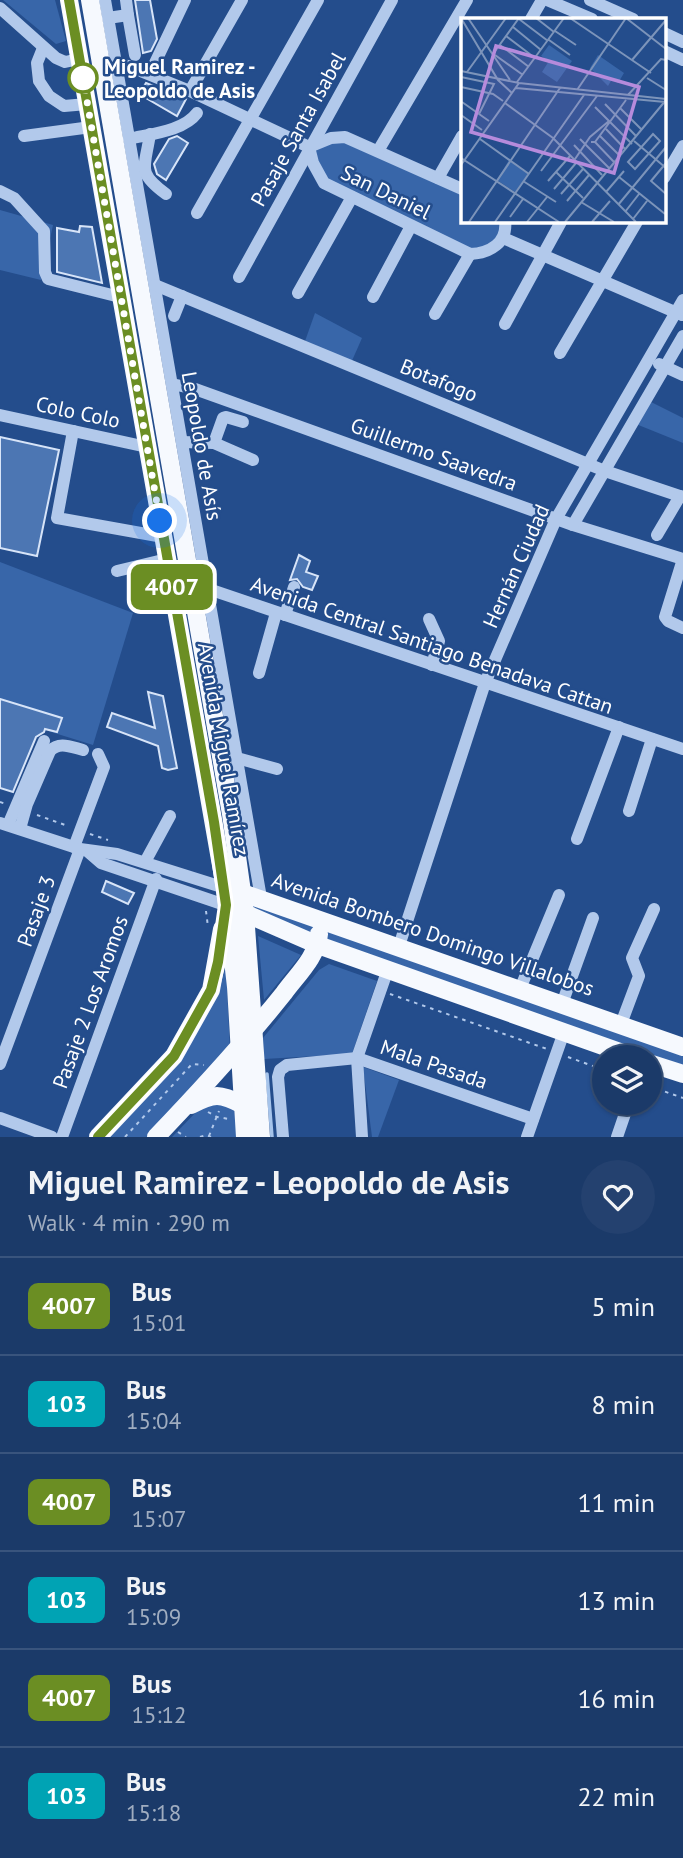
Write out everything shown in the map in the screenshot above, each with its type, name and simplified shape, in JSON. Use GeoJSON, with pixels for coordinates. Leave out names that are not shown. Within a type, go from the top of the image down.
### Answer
{"type":"FeatureCollection","features":[{"type":"Feature","properties":{"kind":"main road","name":"Avenida Miguel Ramírez"},"geometry":{"type":"LineString","coordinates":[[69,0],[163,537],[230,894],[244,913],[261,1137]]}},
{"type":"Feature","properties":{"kind":"main road","name":"Avenida Miguel Ramírez"},"geometry":{"type":"LineString","coordinates":[[90,0],[231,814],[230,894],[245,1137]]}},
{"type":"Feature","properties":{"kind":"main road"},"geometry":{"type":"LineString","coordinates":[[147,447],[171,503],[179,511]]}},
{"type":"Feature","properties":{"kind":"main road"},"geometry":{"type":"LineString","coordinates":[[98,1137],[174,1056],[211,990],[230,894]]}},
{"type":"Feature","properties":{"kind":"main road","name":"Avenida Bombero Domingo Villalobos"},"geometry":{"type":"LineString","coordinates":[[230,894],[261,898],[683,1046]]}},
{"type":"Feature","properties":{"kind":"main road","name":"Avenida Bombero Domingo Villalobos"},"geometry":{"type":"LineString","coordinates":[[244,913],[318,945],[600,1045]]}},
{"type":"Feature","properties":{"kind":"main road"},"geometry":{"type":"LineString","coordinates":[[156,1137],[190,1106],[314,954],[319,930],[313,916]]}},
{"type":"Feature","properties":{"kind":"main road"},"geometry":{"type":"LineString","coordinates":[[662,1067],[683,1074]]}},
{"type":"Feature","properties":{"kind":"main road"},"geometry":{"type":"LineString","coordinates":[[190,1106],[210,1095],[225,1096],[243,1110]]}},
{"type":"Feature","properties":{"kind":"street","name":"Leopoldo de Asís"},"geometry":{"type":"LineString","coordinates":[[105,0],[261,898]]}},
{"type":"Feature","properties":{"kind":"street"},"geometry":{"type":"LineString","coordinates":[[126,0],[135,55]]}},
{"type":"Feature","properties":{"kind":"street"},"geometry":{"type":"LineString","coordinates":[[154,65],[185,0]]}},
{"type":"Feature","properties":{"kind":"street"},"geometry":{"type":"LineString","coordinates":[[190,91],[242,0]]}},
{"type":"Feature","properties":{"kind":"street"},"geometry":{"type":"LineString","coordinates":[[197,213],[318,0]]}},
{"type":"Feature","properties":{"kind":"street","name":"Pasaje Santa Isabel"},"geometry":{"type":"LineString","coordinates":[[239,277],[392,0]]}},
{"type":"Feature","properties":{"kind":"street"},"geometry":{"type":"LineString","coordinates":[[378,151],[467,0]]}},
{"type":"Feature","properties":{"kind":"street"},"geometry":{"type":"LineString","coordinates":[[532,18],[545,0],[590,18]]}},
{"type":"Feature","properties":{"kind":"street"},"geometry":{"type":"LineString","coordinates":[[590,0],[631,18]]}},
{"type":"Feature","properties":{"kind":"street"},"geometry":{"type":"LineString","coordinates":[[0,8],[61,61],[79,59]]}},
{"type":"Feature","properties":{"kind":"street"},"geometry":{"type":"LineString","coordinates":[[108,18],[128,15]]}},
{"type":"Feature","properties":{"kind":"street"},"geometry":{"type":"LineString","coordinates":[[666,34],[683,42]]}},
{"type":"Feature","properties":{"kind":"street"},"geometry":{"type":"LineString","coordinates":[[43,48],[37,63],[39,81],[49,96],[64,106],[87,104]]}},
{"type":"Feature","properties":{"kind":"street"},"geometry":{"type":"LineString","coordinates":[[666,52],[683,60]]}},
{"type":"Feature","properties":{"kind":"street"},"geometry":{"type":"LineString","coordinates":[[116,64],[128,66],[190,91],[309,147]]}},
{"type":"Feature","properties":{"kind":"street"},"geometry":{"type":"LineString","coordinates":[[129,139],[188,123],[197,113]]}},
{"type":"Feature","properties":{"kind":"street"},"geometry":{"type":"LineString","coordinates":[[24,135],[91,127]]}},
{"type":"Feature","properties":{"kind":"street"},"geometry":{"type":"LineString","coordinates":[[150,134],[145,174],[148,181],[166,194]]}},
{"type":"Feature","properties":{"kind":"street","name":"San Daniel"},"geometry":{"type":"LineString","coordinates":[[461,188],[345,137],[331,138],[309,147],[313,163],[324,183],[470,254]]}},
{"type":"Feature","properties":{"kind":"street"},"geometry":{"type":"LineString","coordinates":[[438,178],[461,139]]}},
{"type":"Feature","properties":{"kind":"street"},"geometry":{"type":"LineString","coordinates":[[666,175],[683,146]]}},
{"type":"Feature","properties":{"kind":"street"},"geometry":{"type":"LineString","coordinates":[[0,191],[14,198],[44,231],[45,272],[48,279],[120,297]]}},
{"type":"Feature","properties":{"kind":"street"},"geometry":{"type":"LineString","coordinates":[[298,293],[352,197]]}},
{"type":"Feature","properties":{"kind":"street"},"geometry":{"type":"LineString","coordinates":[[436,314],[470,254],[484,253],[495,247],[503,238],[505,222]]}},
{"type":"Feature","properties":{"kind":"street"},"geometry":{"type":"LineString","coordinates":[[505,324],[561,222]]}},
{"type":"Feature","properties":{"kind":"street"},"geometry":{"type":"LineString","coordinates":[[560,353],[637,222]]}},
{"type":"Feature","properties":{"kind":"street"},"geometry":{"type":"LineString","coordinates":[[373,297],[411,226]]}},
{"type":"Feature","properties":{"kind":"street"},"geometry":{"type":"LineString","coordinates":[[503,238],[601,281],[681,309]]}},
{"type":"Feature","properties":{"kind":"street","name":"Botafogo"},"geometry":{"type":"LineString","coordinates":[[155,285],[605,471],[681,496]]}},
{"type":"Feature","properties":{"kind":"street"},"geometry":{"type":"LineString","coordinates":[[174,316],[182,296]]}},
{"type":"Feature","properties":{"kind":"street","name":"Hernán Ciudad"},"geometry":{"type":"LineString","coordinates":[[399,946],[485,683],[556,519],[649,358],[681,309]]}},
{"type":"Feature","properties":{"kind":"street","name":"Hernán Ciudad"},"geometry":{"type":"LineString","coordinates":[[573,525],[683,335]]}},
{"type":"Feature","properties":{"kind":"street"},"geometry":{"type":"LineString","coordinates":[[649,358],[683,375]]}},
{"type":"Feature","properties":{"kind":"street","name":"Guillermo Saavedra"},"geometry":{"type":"LineString","coordinates":[[172,384],[195,388],[573,525],[683,559]]}},
{"type":"Feature","properties":{"kind":"street","name":"Colo Colo"},"geometry":{"type":"LineString","coordinates":[[0,415],[147,447]]}},
{"type":"Feature","properties":{"kind":"street"},"geometry":{"type":"LineString","coordinates":[[214,443],[223,418],[243,422]]}},
{"type":"Feature","properties":{"kind":"street"},"geometry":{"type":"LineString","coordinates":[[73,431],[57,518],[163,537]]}},
{"type":"Feature","properties":{"kind":"street"},"geometry":{"type":"LineString","coordinates":[[182,442],[214,443],[253,460]]}},
{"type":"Feature","properties":{"kind":"street"},"geometry":{"type":"LineString","coordinates":[[657,535],[681,496]]}},
{"type":"Feature","properties":{"kind":"street"},"geometry":{"type":"LineString","coordinates":[[683,559],[665,617],[683,628]]}},
{"type":"Feature","properties":{"kind":"street"},"geometry":{"type":"LineString","coordinates":[[117,571],[169,567]]}},
{"type":"Feature","properties":{"kind":"street","name":"Avenida Central Santiago Benadava Cattan"},"geometry":{"type":"LineString","coordinates":[[169,567],[209,590],[683,749]]}},
{"type":"Feature","properties":{"kind":"street"},"geometry":{"type":"LineString","coordinates":[[259,673],[294,587]]}},
{"type":"Feature","properties":{"kind":"street"},"geometry":{"type":"LineString","coordinates":[[429,619],[439,641],[432,665]]}},
{"type":"Feature","properties":{"kind":"street"},"geometry":{"type":"LineString","coordinates":[[577,839],[619,727]]}},
{"type":"Feature","properties":{"kind":"street"},"geometry":{"type":"LineString","coordinates":[[629,811],[652,739]]}},
{"type":"Feature","properties":{"kind":"street"},"geometry":{"type":"LineString","coordinates":[[20,809],[44,741]]}},
{"type":"Feature","properties":{"kind":"street"},"geometry":{"type":"LineString","coordinates":[[9,825],[55,745],[83,750]]}},
{"type":"Feature","properties":{"kind":"street","name":"Pasaje 3"},"geometry":{"type":"LineString","coordinates":[[0,1064],[80,849],[81,830],[104,767],[98,754]]}},
{"type":"Feature","properties":{"kind":"street"},"geometry":{"type":"LineString","coordinates":[[237,758],[277,769]]}},
{"type":"Feature","properties":{"kind":"street"},"geometry":{"type":"LineString","coordinates":[[145,862],[170,816]]}},
{"type":"Feature","properties":{"kind":"street","name":"Avenida Bombero Domingo Villalobos"},"geometry":{"type":"LineString","coordinates":[[9,825],[80,849],[104,851],[145,862],[230,894]]}},
{"type":"Feature","properties":{"kind":"street","name":"Avenida Bombero Domingo Villalobos"},"geometry":{"type":"LineString","coordinates":[[80,849],[101,863],[208,898],[230,894]]}},
{"type":"Feature","properties":{"kind":"street","name":"Pasaje 2 Los Aromos"},"geometry":{"type":"LineString","coordinates":[[62,1137],[156,880]]}},
{"type":"Feature","properties":{"kind":"street"},"geometry":{"type":"LineString","coordinates":[[520,989],[559,894]]}},
{"type":"Feature","properties":{"kind":"street"},"geometry":{"type":"LineString","coordinates":[[621,1024],[639,976],[632,958],[654,908]]}},
{"type":"Feature","properties":{"kind":"street"},"geometry":{"type":"LineString","coordinates":[[562,1004],[593,918]]}},
{"type":"Feature","properties":{"kind":"street"},"geometry":{"type":"LineString","coordinates":[[362,1137],[356,1058],[388,969]]}},
{"type":"Feature","properties":{"kind":"street"},"geometry":{"type":"LineString","coordinates":[[527,1137],[564,1032]]}},
{"type":"Feature","properties":{"kind":"street","name":"Mala Pasada"},"geometry":{"type":"LineString","coordinates":[[283,1137],[278,1077],[280,1070],[287,1065],[356,1058],[533,1119]]}},
{"type":"Feature","properties":{"kind":"street"},"geometry":{"type":"LineString","coordinates":[[617,1137],[625,1115]]}},
{"type":"Feature","properties":{"kind":"street"},"geometry":{"type":"LineString","coordinates":[[0,1118],[52,1137]]}},
{"type":"Feature","properties":{"kind":"path"},"geometry":{"type":"LineString","coordinates":[[0,802],[115,843]]}},
{"type":"Feature","properties":{"kind":"path"},"geometry":{"type":"LineString","coordinates":[[207,936],[205,910],[208,898]]}},
{"type":"Feature","properties":{"kind":"path"},"geometry":{"type":"LineString","coordinates":[[380,990],[592,1066]]}},
{"type":"Feature","properties":{"kind":"path"},"geometry":{"type":"LineString","coordinates":[[125,1137],[192,1064],[206,1065]]}},
{"type":"Feature","properties":{"kind":"path"},"geometry":{"type":"LineString","coordinates":[[662,1091],[683,1098]]}},
{"type":"Feature","properties":{"kind":"path"},"geometry":{"type":"LineString","coordinates":[[200,1137],[210,1136],[225,1096]]}},
{"type":"Feature","properties":{"kind":"path"},"geometry":{"type":"LineString","coordinates":[[190,1106],[217,1117],[230,1119],[243,1110]]}},
{"type":"Feature","properties":{"kind":"shaded area"},"geometry":{"type":"Polygon","coordinates":[[[3,0],[55,0],[66,41],[56,44],[3,0]]]}},
{"type":"Feature","properties":{"kind":"shaded area"},"geometry":{"type":"Polygon","coordinates":[[[345,137],[461,189],[461,222],[505,222],[503,238],[470,254],[324,183],[309,147],[345,137]]]}},
{"type":"Feature","properties":{"kind":"shaded area"},"geometry":{"type":"Polygon","coordinates":[[[0,210],[53,225],[41,280],[0,270],[0,210]]]}},
{"type":"Feature","properties":{"kind":"shaded area"},"geometry":{"type":"Polygon","coordinates":[[[315,313],[362,338],[351,363],[304,344],[315,313]]]}},
{"type":"Feature","properties":{"kind":"shaded area"},"geometry":{"type":"Polygon","coordinates":[[[645,399],[683,418],[683,443],[631,422],[645,399]]]}},
{"type":"Feature","properties":{"kind":"shaded area"},"geometry":{"type":"Polygon","coordinates":[[[0,562],[133,613],[93,745],[0,716],[0,562]]]}},
{"type":"Feature","properties":{"kind":"shaded area"},"geometry":{"type":"Polygon","coordinates":[[[248,900],[683,1051],[683,1070],[662,1062],[662,1045],[614,1045],[428,978],[249,909],[248,900]]]}},
{"type":"Feature","properties":{"kind":"shaded area"},"geometry":{"type":"Polygon","coordinates":[[[258,936],[301,955],[264,1000],[258,936]]]}},
{"type":"Feature","properties":{"kind":"shaded area"},"geometry":{"type":"Polygon","coordinates":[[[329,964],[377,981],[352,1054],[264,1059],[263,1038],[319,970],[329,964]]]}},
{"type":"Feature","properties":{"kind":"shaded area"},"geometry":{"type":"Polygon","coordinates":[[[226,966],[230,1050],[150,1137],[109,1137],[220,986],[226,966]]]}},
{"type":"Feature","properties":{"kind":"shaded area"},"geometry":{"type":"Polygon","coordinates":[[[363,1067],[399,1080],[378,1137],[372,1137],[363,1067]]]}},
{"type":"Feature","properties":{"kind":"shaded area"},"geometry":{"type":"Polygon","coordinates":[[[212,1101],[235,1109],[240,1137],[172,1137],[202,1106],[212,1101]]]}},
{"type":"Feature","properties":{"kind":"building"},"geometry":{"type":"Polygon","coordinates":[[[135,0],[150,0],[157,39],[151,51],[143,53],[135,0]]]}},
{"type":"Feature","properties":{"kind":"building"},"geometry":{"type":"Polygon","coordinates":[[[146,83],[186,99],[177,116],[139,94],[146,83]]]}},
{"type":"Feature","properties":{"kind":"building"},"geometry":{"type":"Polygon","coordinates":[[[177,136],[188,143],[166,180],[157,174],[154,164],[169,139],[177,136]]]}},
{"type":"Feature","properties":{"kind":"building"},"geometry":{"type":"Polygon","coordinates":[[[80,226],[92,227],[102,283],[57,272],[57,228],[79,232],[80,226]]]}},
{"type":"Feature","properties":{"kind":"building"},"geometry":{"type":"Polygon","coordinates":[[[0,437],[59,450],[37,556],[0,548],[0,437]]]}},
{"type":"Feature","properties":{"kind":"building"},"geometry":{"type":"Polygon","coordinates":[[[299,555],[310,561],[306,572],[318,576],[312,590],[303,587],[297,579],[290,580],[299,555]]]}},
{"type":"Feature","properties":{"kind":"building"},"geometry":{"type":"Polygon","coordinates":[[[148,692],[163,696],[177,768],[162,768],[158,746],[107,727],[112,713],[155,728],[148,692]]]}},
{"type":"Feature","properties":{"kind":"building"},"geometry":{"type":"Polygon","coordinates":[[[0,699],[62,718],[57,732],[45,729],[36,737],[13,792],[0,788],[0,699]]]}},
{"type":"Feature","properties":{"kind":"building"},"geometry":{"type":"Polygon","coordinates":[[[106,881],[134,893],[128,904],[102,892],[106,881]]]}},
{"type":"Feature","properties":{"kind":"waterway"},"geometry":{"type":"LineString","coordinates":[[267,1074],[272,1137]]}},
{"type":"Feature","properties":{"kind":"bus line","name":"4007"},"geometry":{"type":"LineString","coordinates":[[69,0],[214,822],[226,905],[211,990],[174,1056],[98,1137]]}},
{"type":"Feature","properties":{"kind":"place","name":"Miguel Ramirez - Leopoldo de Asis"},"geometry":{"type":"Point","coordinates":[83,78]}},
{"type":"Feature","properties":{"kind":"route"},"geometry":{"type":"LineString","coordinates":[[83,78],[160,521]]}}]}
